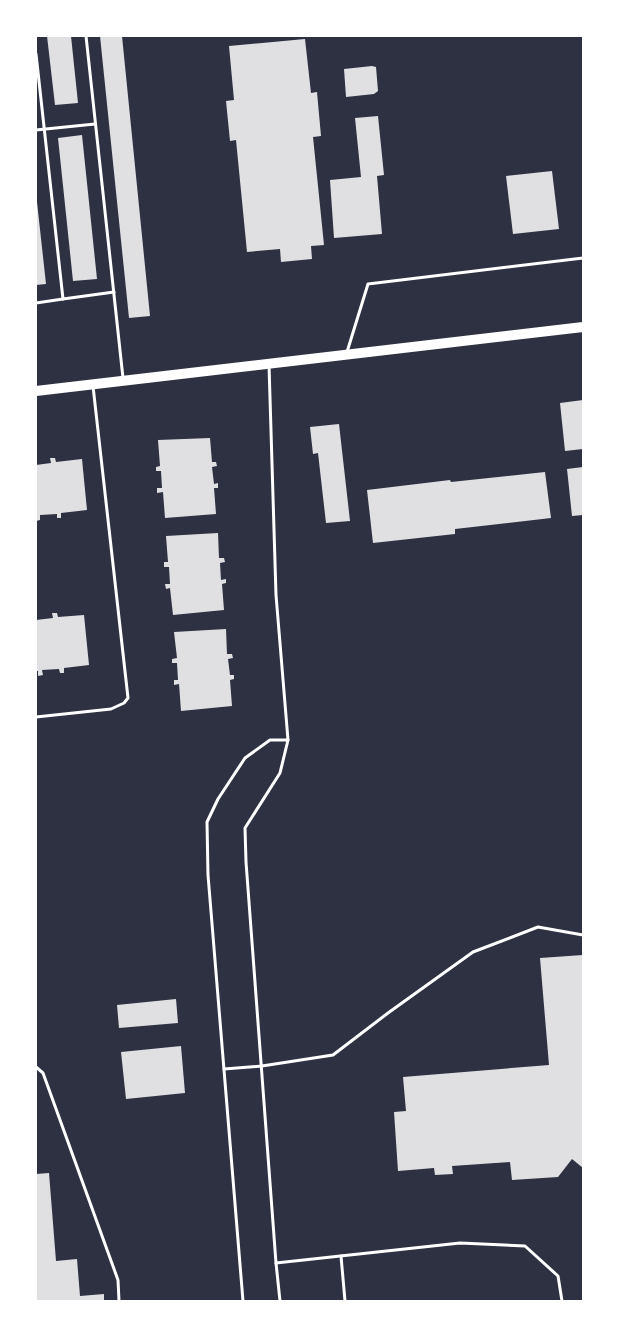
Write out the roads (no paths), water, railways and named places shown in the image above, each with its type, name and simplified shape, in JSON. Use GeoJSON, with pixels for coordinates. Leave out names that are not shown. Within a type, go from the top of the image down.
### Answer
{"type":"FeatureCollection","features":[{"type":"Feature","properties":{"kind":"main road"},"geometry":{"type":"LineString","coordinates":[[36,391],[583,327]]}},
{"type":"Feature","properties":{"kind":"lane"},"geometry":{"type":"LineString","coordinates":[[86,36],[123,380]]}},
{"type":"Feature","properties":{"kind":"lane"},"geometry":{"type":"LineString","coordinates":[[36,54],[63,299]]}},
{"type":"Feature","properties":{"kind":"lane"},"geometry":{"type":"LineString","coordinates":[[36,130],[95,124]]}},
{"type":"Feature","properties":{"kind":"lane"},"geometry":{"type":"LineString","coordinates":[[347,355],[368,284],[583,258]]}},
{"type":"Feature","properties":{"kind":"lane"},"geometry":{"type":"LineString","coordinates":[[36,302],[114,292]]}},
{"type":"Feature","properties":{"kind":"lane"},"geometry":{"type":"LineString","coordinates":[[268,364],[276,595],[288,740],[280,773],[245,828],[246,862],[280,1301]]}},
{"type":"Feature","properties":{"kind":"lane"},"geometry":{"type":"LineString","coordinates":[[36,717],[111,709],[128,698],[93,384]]}},
{"type":"Feature","properties":{"kind":"lane"},"geometry":{"type":"LineString","coordinates":[[243,1301],[208,875],[206,822],[218,799],[245,758],[270,740],[288,740]]}},
{"type":"Feature","properties":{"kind":"lane"},"geometry":{"type":"LineString","coordinates":[[224,1069],[262,1066],[333,1055],[388,1013],[473,952],[538,928],[583,935]]}},
{"type":"Feature","properties":{"kind":"lane"},"geometry":{"type":"LineString","coordinates":[[36,1067],[42,1074],[118,1280],[119,1301]]}},
{"type":"Feature","properties":{"kind":"lane"},"geometry":{"type":"LineString","coordinates":[[276,1263],[460,1243],[525,1246],[558,1276],[562,1301]]}},
{"type":"Feature","properties":{"kind":"lane"},"geometry":{"type":"LineString","coordinates":[[341,1256],[345,1301]]}}]}
